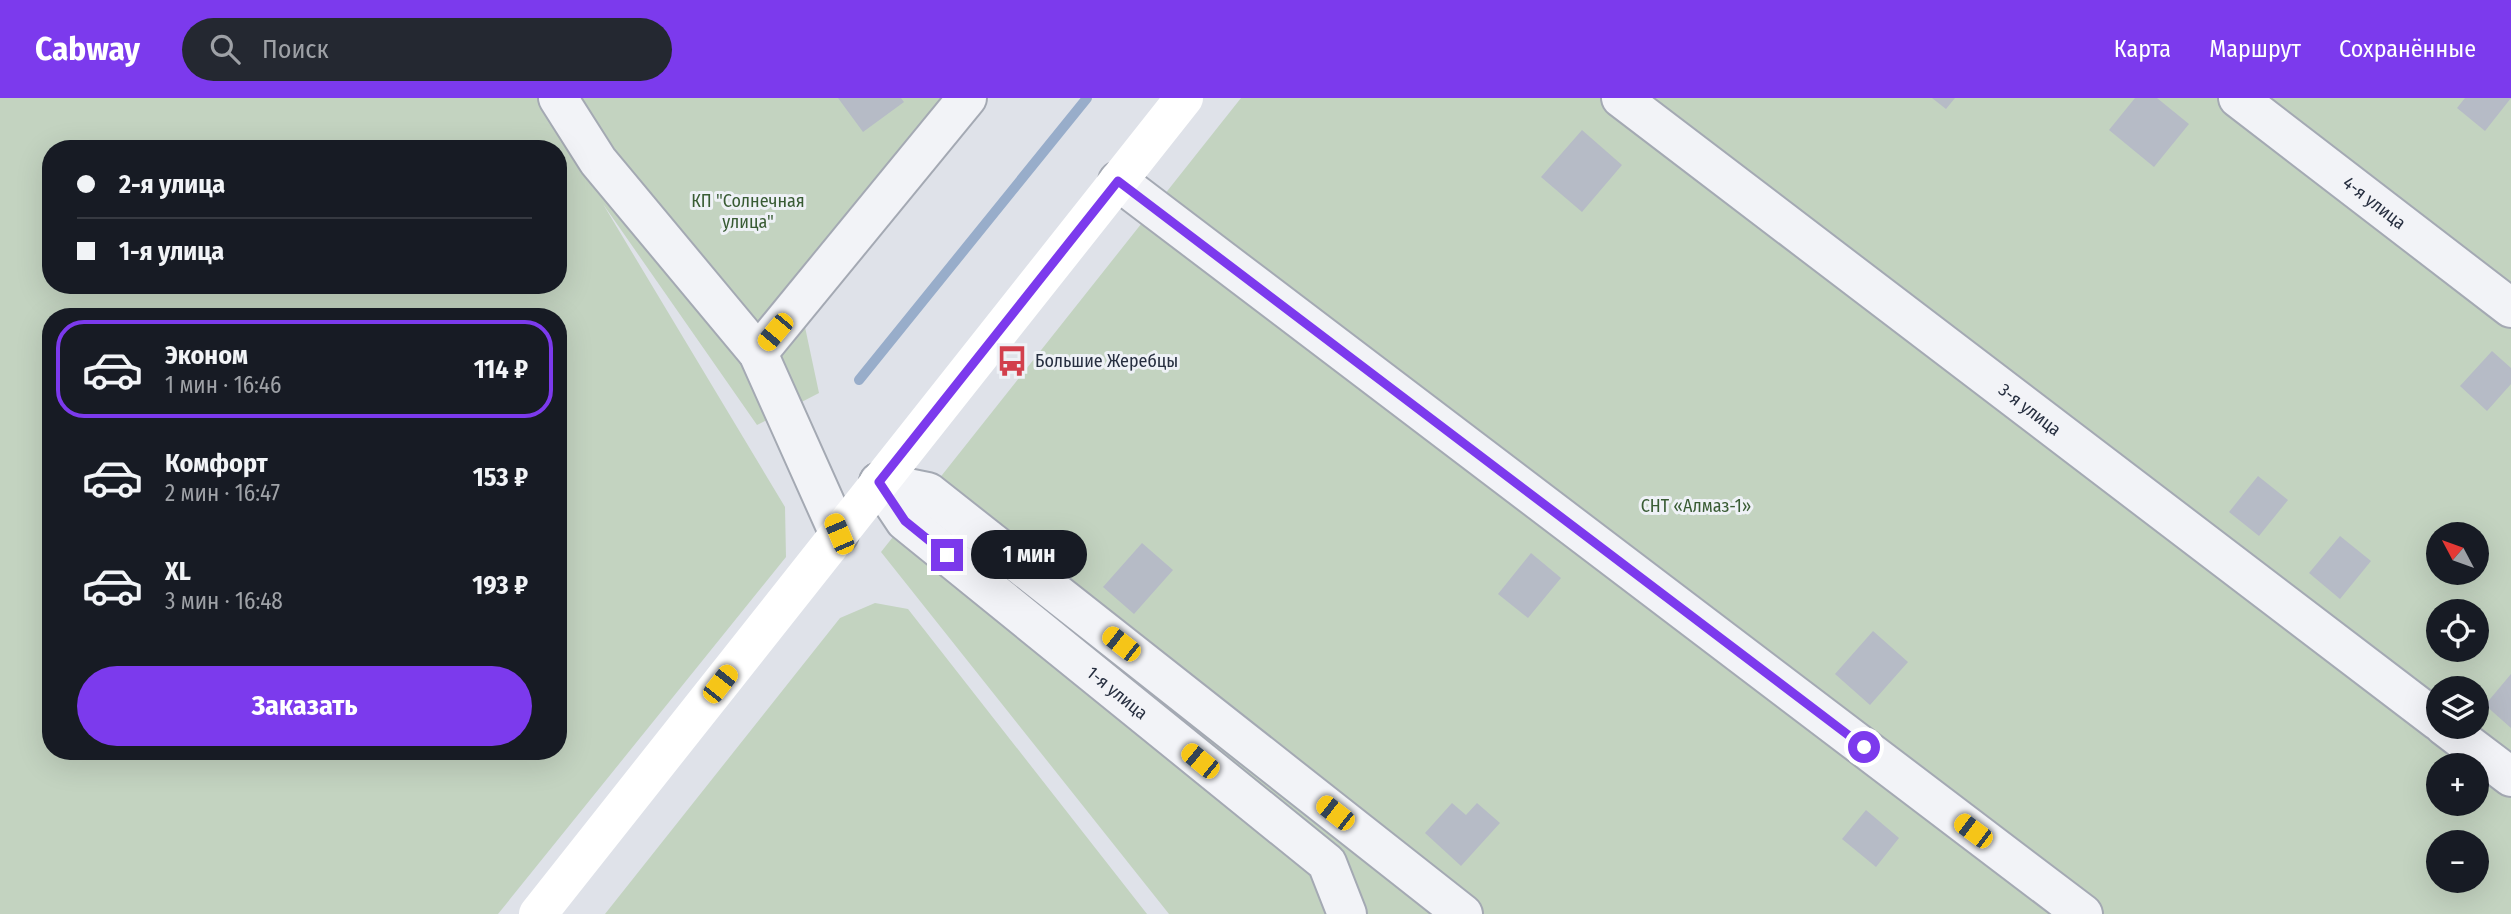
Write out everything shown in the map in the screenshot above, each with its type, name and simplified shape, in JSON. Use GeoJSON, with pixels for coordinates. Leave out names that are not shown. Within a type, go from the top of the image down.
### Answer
{"type":"FeatureCollection","features":[{"type":"Feature","properties":{"kind":"main road"},"geometry":{"type":"LineString","coordinates":[[538,914],[1184,98]]}},
{"type":"Feature","properties":{"kind":"street"},"geometry":{"type":"LineString","coordinates":[[558,98],[598,161],[758,353],[839,534]]}},
{"type":"Feature","properties":{"kind":"street"},"geometry":{"type":"LineString","coordinates":[[758,353],[967,98]]}},
{"type":"Feature","properties":{"kind":"street","name":"3-я улица"},"geometry":{"type":"LineString","coordinates":[[1621,98],[2426,712]]}},
{"type":"Feature","properties":{"kind":"street","name":"4-я улица"},"geometry":{"type":"LineString","coordinates":[[2238,98],[2511,307]]}},
{"type":"Feature","properties":{"kind":"street"},"geometry":{"type":"LineString","coordinates":[[1118,181],[2083,914]]}},
{"type":"Feature","properties":{"kind":"street"},"geometry":{"type":"LineString","coordinates":[[879,482],[928,492],[1463,914]]}},
{"type":"Feature","properties":{"kind":"street","name":"1-я улица"},"geometry":{"type":"LineString","coordinates":[[879,482],[905,521],[1327,863],[1346,911]]}},
{"type":"Feature","properties":{"kind":"street"},"geometry":{"type":"LineString","coordinates":[[2461,739],[2511,777]]}},
{"type":"Feature","properties":{"kind":"green space","name":"КП \"Солнечная улица\""},"geometry":{"type":"Polygon","coordinates":[[[0,98],[984,98],[805,327],[819,393],[757,425],[603,204],[785,507],[786,557],[498,914],[0,914],[0,98]]]}},
{"type":"Feature","properties":{"kind":"green space","name":"СНТ «Алмаз-1»"},"geometry":{"type":"Polygon","coordinates":[[[1241,98],[2511,98],[2511,914],[1169,914],[881,552],[1241,98]]]}},
{"type":"Feature","properties":{"kind":"green space"},"geometry":{"type":"Polygon","coordinates":[[[875,603],[908,609],[1147,914],[605,914],[840,618],[875,603]]]}},
{"type":"Feature","properties":{"kind":"building"},"geometry":{"type":"Polygon","coordinates":[[[838,98],[901,98],[904,102],[863,132],[838,98]]]}},
{"type":"Feature","properties":{"kind":"building"},"geometry":{"type":"Polygon","coordinates":[[[1932,98],[1955,98],[1946,109],[1932,98]]]}},
{"type":"Feature","properties":{"kind":"building"},"geometry":{"type":"Polygon","coordinates":[[[2135,98],[2157,98],[2189,124],[2154,167],[2109,130],[2135,98]]]}},
{"type":"Feature","properties":{"kind":"building"},"geometry":{"type":"Polygon","coordinates":[[[2465,98],[2511,98],[2485,131],[2457,108],[2465,98]]]}},
{"type":"Feature","properties":{"kind":"building"},"geometry":{"type":"Polygon","coordinates":[[[1582,130],[1622,165],[1582,212],[1541,177],[1582,130]]]}},
{"type":"Feature","properties":{"kind":"building"},"geometry":{"type":"Polygon","coordinates":[[[2492,351],[2511,368],[2511,384],[2487,411],[2460,386],[2492,351]]]}},
{"type":"Feature","properties":{"kind":"building"},"geometry":{"type":"Polygon","coordinates":[[[2258,476],[2288,500],[2259,536],[2229,512],[2258,476]]]}},
{"type":"Feature","properties":{"kind":"building"},"geometry":{"type":"Polygon","coordinates":[[[2340,536],[2371,561],[2340,599],[2309,573],[2340,536]]]}},
{"type":"Feature","properties":{"kind":"building"},"geometry":{"type":"Polygon","coordinates":[[[1142,543],[1173,570],[1134,614],[1103,587],[1142,543]]]}},
{"type":"Feature","properties":{"kind":"building"},"geometry":{"type":"Polygon","coordinates":[[[1531,553],[1561,578],[1528,618],[1498,594],[1531,553]]]}},
{"type":"Feature","properties":{"kind":"building"},"geometry":{"type":"Polygon","coordinates":[[[1873,631],[1908,662],[1870,705],[1835,674],[1873,631]]]}},
{"type":"Feature","properties":{"kind":"building"},"geometry":{"type":"Polygon","coordinates":[[[2511,674],[2511,728],[2489,709],[2489,700],[2511,674]]]}},
{"type":"Feature","properties":{"kind":"building"},"geometry":{"type":"Polygon","coordinates":[[[1452,803],[1466,815],[1477,803],[1500,823],[1461,866],[1425,833],[1452,803]]]}},
{"type":"Feature","properties":{"kind":"building"},"geometry":{"type":"Polygon","coordinates":[[[1866,810],[1899,838],[1876,867],[1842,839],[1866,810]]]}},
{"type":"Feature","properties":{"kind":"waterway"},"geometry":{"type":"LineString","coordinates":[[859,380],[1087,98]]}},
{"type":"Feature","properties":{"kind":"place","name":"Большие Жеребцы"},"geometry":{"type":"Point","coordinates":[1012,361]}},
{"type":"Feature","properties":{"kind":"route"},"geometry":{"type":"LineString","coordinates":[[947,555],[905,521],[879,482],[1118,181],[1864,747]]}}]}
